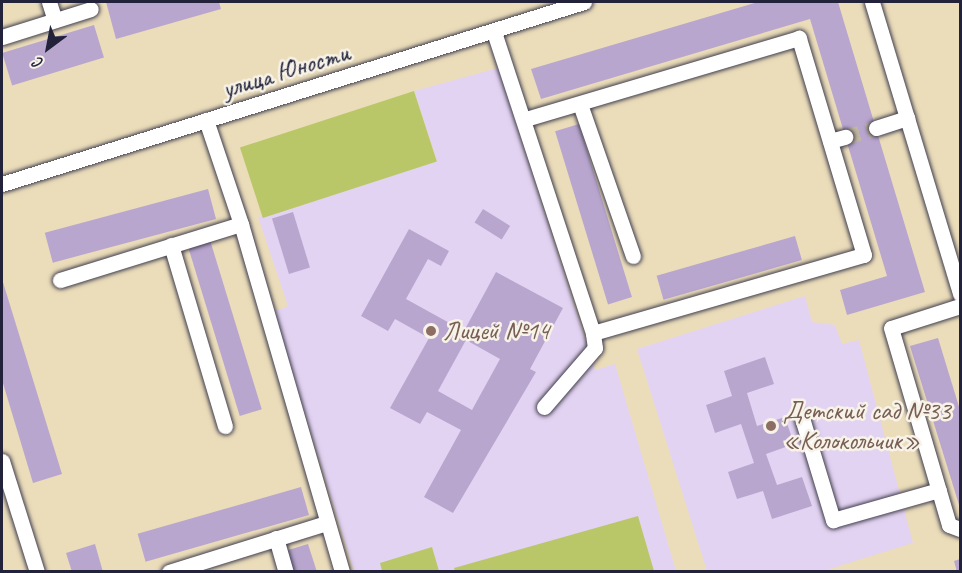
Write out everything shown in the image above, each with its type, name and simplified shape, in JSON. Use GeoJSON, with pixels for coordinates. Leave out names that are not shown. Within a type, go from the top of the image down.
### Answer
{"type":"FeatureCollection","features":[{"type":"Feature","properties":{"kind":"street"},"geometry":{"type":"LineString","coordinates":[[49,2],[55,20]]}},
{"type":"Feature","properties":{"kind":"street","name":"улица Юности"},"geometry":{"type":"LineString","coordinates":[[2,184],[494,32],[562,5],[584,2]]}},
{"type":"Feature","properties":{"kind":"street"},"geometry":{"type":"LineString","coordinates":[[872,2],[912,121],[960,294]]}},
{"type":"Feature","properties":{"kind":"street"},"geometry":{"type":"LineString","coordinates":[[2,38],[91,9]]}},
{"type":"Feature","properties":{"kind":"street"},"geometry":{"type":"LineString","coordinates":[[494,32],[525,119],[593,333],[595,348],[544,407]]}},
{"type":"Feature","properties":{"kind":"street"},"geometry":{"type":"LineString","coordinates":[[525,119],[799,38],[838,139],[864,255],[593,333]]}},
{"type":"Feature","properties":{"kind":"street"},"geometry":{"type":"LineString","coordinates":[[580,104],[633,256]]}},
{"type":"Feature","properties":{"kind":"street"},"geometry":{"type":"LineString","coordinates":[[206,120],[241,224],[342,572]]}},
{"type":"Feature","properties":{"kind":"street"},"geometry":{"type":"LineString","coordinates":[[876,128],[912,121]]}},
{"type":"Feature","properties":{"kind":"street"},"geometry":{"type":"LineString","coordinates":[[60,280],[241,224]]}},
{"type":"Feature","properties":{"kind":"street"},"geometry":{"type":"LineString","coordinates":[[171,245],[225,426]]}},
{"type":"Feature","properties":{"kind":"street"},"geometry":{"type":"LineString","coordinates":[[960,306],[891,328],[949,525],[960,529]]}},
{"type":"Feature","properties":{"kind":"street"},"geometry":{"type":"LineString","coordinates":[[802,417],[833,520],[939,490]]}},
{"type":"Feature","properties":{"kind":"street"},"geometry":{"type":"LineString","coordinates":[[2,461],[4,477],[37,572]]}},
{"type":"Feature","properties":{"kind":"street"},"geometry":{"type":"LineString","coordinates":[[169,572],[326,523]]}},
{"type":"Feature","properties":{"kind":"street"},"geometry":{"type":"LineString","coordinates":[[276,538],[286,572]]}},
{"type":"Feature","properties":{"kind":"shaded area","name":"Лицей №14"},"geometry":{"type":"Polygon","coordinates":[[[498,68],[595,370],[615,364],[676,571],[354,571],[273,312],[288,306],[258,217],[437,161],[414,91],[498,68]]]}},
{"type":"Feature","properties":{"kind":"shaded area","name":"Детский сад №33 «Колокольчик»"},"geometry":{"type":"Polygon","coordinates":[[[805,296],[812,322],[835,325],[842,344],[859,340],[913,543],[823,571],[707,571],[637,349],[805,296]]]}},
{"type":"Feature","properties":{"kind":"green space"},"geometry":{"type":"Polygon","coordinates":[[[414,91],[437,161],[263,218],[240,148],[414,91]]]}},
{"type":"Feature","properties":{"kind":"green space"},"geometry":{"type":"Polygon","coordinates":[[[638,516],[654,571],[455,571],[454,568],[638,516]]]}},
{"type":"Feature","properties":{"kind":"green space"},"geometry":{"type":"Polygon","coordinates":[[[432,547],[439,571],[382,571],[380,563],[432,547]]]}},
{"type":"Feature","properties":{"kind":"building"},"geometry":{"type":"Polygon","coordinates":[[[106,2],[219,2],[221,9],[116,39],[106,2]]]}},
{"type":"Feature","properties":{"kind":"building"},"geometry":{"type":"Polygon","coordinates":[[[758,2],[838,2],[925,292],[847,315],[840,290],[887,276],[810,19],[541,99],[531,69],[758,2]]]}},
{"type":"Feature","properties":{"kind":"building"},"geometry":{"type":"Polygon","coordinates":[[[94,25],[104,58],[12,86],[2,53],[94,25]]]}},
{"type":"Feature","properties":{"kind":"building"},"geometry":{"type":"Polygon","coordinates":[[[579,124],[632,297],[608,304],[555,131],[579,124]]]}},
{"type":"Feature","properties":{"kind":"building"},"geometry":{"type":"Polygon","coordinates":[[[208,189],[216,219],[53,263],[45,233],[208,189]]]}},
{"type":"Feature","properties":{"kind":"building"},"geometry":{"type":"Polygon","coordinates":[[[483,209],[510,226],[502,240],[475,223],[483,209]]]}},
{"type":"Feature","properties":{"kind":"building"},"geometry":{"type":"Polygon","coordinates":[[[293,212],[310,267],[289,274],[272,218],[293,212]]]}},
{"type":"Feature","properties":{"kind":"building"},"geometry":{"type":"Polygon","coordinates":[[[409,229],[449,251],[441,266],[428,259],[406,299],[464,331],[496,272],[563,308],[530,369],[536,372],[453,513],[424,497],[461,430],[427,412],[420,424],[390,408],[429,338],[395,319],[388,331],[361,316],[409,229]],[[466,340],[438,391],[472,410],[500,359],[466,340]]]}},
{"type":"Feature","properties":{"kind":"building"},"geometry":{"type":"Polygon","coordinates":[[[795,236],[802,260],[663,300],[657,276],[795,236]]]}},
{"type":"Feature","properties":{"kind":"building"},"geometry":{"type":"Polygon","coordinates":[[[210,240],[262,409],[240,416],[188,247],[210,240]]]}},
{"type":"Feature","properties":{"kind":"building"},"geometry":{"type":"Polygon","coordinates":[[[2,279],[62,474],[33,483],[2,380],[2,279]]]}},
{"type":"Feature","properties":{"kind":"building"},"geometry":{"type":"Polygon","coordinates":[[[938,338],[960,410],[960,508],[910,346],[938,338]]]}},
{"type":"Feature","properties":{"kind":"building"},"geometry":{"type":"Polygon","coordinates":[[[765,357],[774,384],[747,393],[757,426],[785,417],[794,444],[766,454],[777,485],[802,477],[812,506],[772,519],[763,491],[737,499],[728,472],[754,463],[741,424],[715,433],[706,405],[732,396],[724,371],[765,357]]]}},
{"type":"Feature","properties":{"kind":"building"},"geometry":{"type":"Polygon","coordinates":[[[301,487],[309,515],[146,562],[138,534],[301,487]]]}},
{"type":"Feature","properties":{"kind":"building"},"geometry":{"type":"Polygon","coordinates":[[[95,544],[103,572],[72,572],[66,553],[95,544]]]}},
{"type":"Feature","properties":{"kind":"building"},"geometry":{"type":"Polygon","coordinates":[[[308,544],[317,572],[291,572],[285,551],[308,544]]]}},
{"type":"Feature","properties":{"kind":"building"},"geometry":{"type":"Polygon","coordinates":[[[960,559],[960,572],[957,572],[954,561],[960,559]]]}},
{"type":"Feature","properties":{"kind":"tunnel"},"geometry":{"type":"LineString","coordinates":[[845,137],[876,128]]}},
{"type":"Feature","properties":{"kind":"place","name":"Лицей №14"},"geometry":{"type":"Point","coordinates":[431,331]}},
{"type":"Feature","properties":{"kind":"place","name":"Детский сад №33 «Колокольчик»"},"geometry":{"type":"Point","coordinates":[771,426]}}]}
